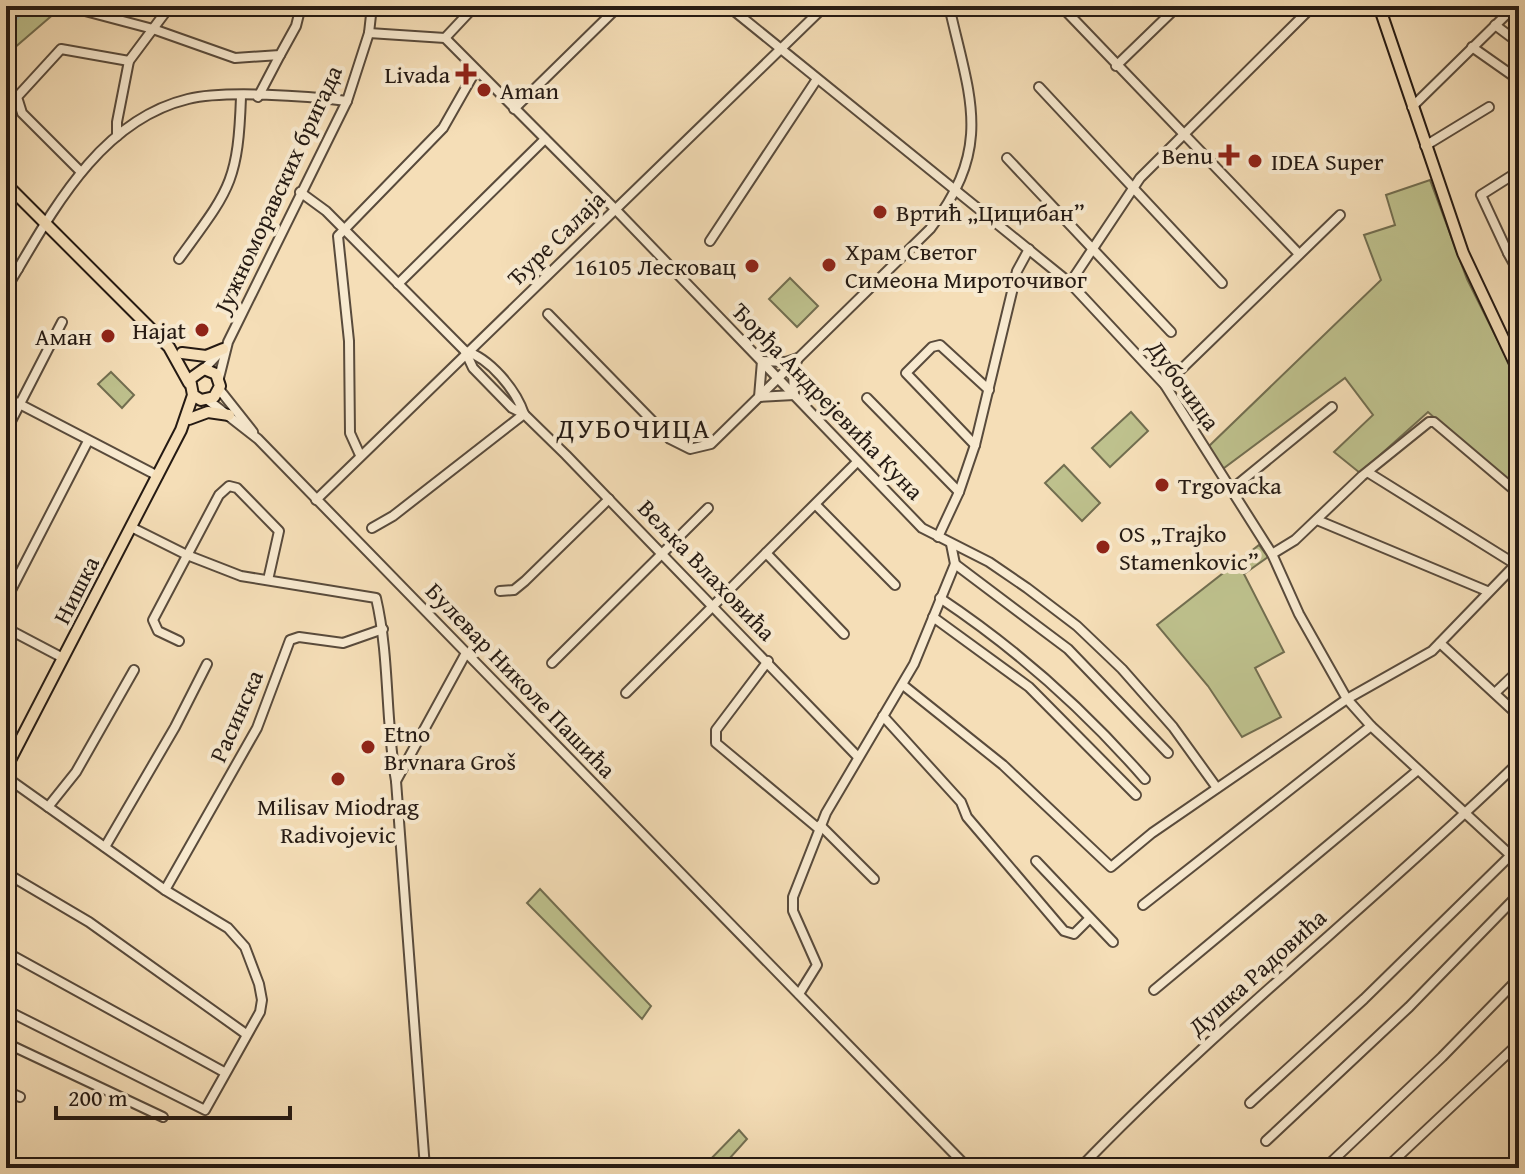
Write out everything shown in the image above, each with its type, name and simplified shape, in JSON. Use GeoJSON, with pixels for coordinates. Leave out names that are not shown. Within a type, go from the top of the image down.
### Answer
{"type":"FeatureCollection","features":[{"type":"Feature","properties":{"kind":"main road"},"geometry":{"type":"LineString","coordinates":[[1379,6],[1463,253],[1514,350],[1519,372]]}},
{"type":"Feature","properties":{"kind":"main road"},"geometry":{"type":"LineString","coordinates":[[6,184],[169,347],[201,398]]}},
{"type":"Feature","properties":{"kind":"main road"},"geometry":{"type":"LineString","coordinates":[[182,353],[206,356],[225,345]]}},
{"type":"Feature","properties":{"kind":"main road"},"geometry":{"type":"LineString","coordinates":[[169,347],[182,353],[219,384],[201,398],[181,430]]}},
{"type":"Feature","properties":{"kind":"main road"},"geometry":{"type":"LineString","coordinates":[[189,383],[202,370]]}},
{"type":"Feature","properties":{"kind":"main road"},"geometry":{"type":"LineString","coordinates":[[181,430],[201,398]]}},
{"type":"Feature","properties":{"kind":"main road"},"geometry":{"type":"LineString","coordinates":[[189,419],[208,412],[229,415]]}},
{"type":"Feature","properties":{"kind":"main road","name":"Нишка"},"geometry":{"type":"LineString","coordinates":[[6,768],[181,430]]}},
{"type":"Feature","properties":{"kind":"street"},"geometry":{"type":"LineString","coordinates":[[83,6],[85,11],[153,29],[235,58],[280,55]]}},
{"type":"Feature","properties":{"kind":"street"},"geometry":{"type":"LineString","coordinates":[[117,136],[129,61],[170,6]]}},
{"type":"Feature","properties":{"kind":"street"},"geometry":{"type":"LineString","coordinates":[[258,97],[296,26],[301,6]]}},
{"type":"Feature","properties":{"kind":"street","name":"Јужноморавских бригада"},"geometry":{"type":"LineString","coordinates":[[202,370],[225,345],[347,101],[369,33],[372,6]]}},
{"type":"Feature","properties":{"kind":"street"},"geometry":{"type":"LineString","coordinates":[[369,33],[445,38],[475,6]]}},
{"type":"Feature","properties":{"kind":"street"},"geometry":{"type":"LineString","coordinates":[[514,109],[619,6]]}},
{"type":"Feature","properties":{"kind":"street","name":"Дубочица"},"geometry":{"type":"LineString","coordinates":[[728,6],[1070,283],[1165,385],[1272,554],[1299,614],[1347,699],[1371,726],[1519,863]]}},
{"type":"Feature","properties":{"kind":"street","name":"Ђуре Салаја"},"geometry":{"type":"LineString","coordinates":[[316,500],[465,351],[825,6]]}},
{"type":"Feature","properties":{"kind":"street"},"geometry":{"type":"LineString","coordinates":[[548,314],[683,447],[698,448],[711,444],[930,229],[957,191],[972,148],[972,114],[949,6]]}},
{"type":"Feature","properties":{"kind":"street"},"geometry":{"type":"LineString","coordinates":[[1061,6],[1299,254]]}},
{"type":"Feature","properties":{"kind":"street"},"geometry":{"type":"LineString","coordinates":[[1116,66],[1178,6]]}},
{"type":"Feature","properties":{"kind":"street"},"geometry":{"type":"LineString","coordinates":[[1070,283],[1131,190],[1182,135],[1313,6]]}},
{"type":"Feature","properties":{"kind":"street"},"geometry":{"type":"LineString","coordinates":[[1412,107],[1511,9],[1519,21]]}},
{"type":"Feature","properties":{"kind":"street"},"geometry":{"type":"LineString","coordinates":[[1495,25],[1519,43]]}},
{"type":"Feature","properties":{"kind":"street","name":"Ђорђа Андрејевића Куна"},"geometry":{"type":"LineString","coordinates":[[445,38],[615,209],[922,528],[989,562],[1077,626],[1149,699],[1217,788]]}},
{"type":"Feature","properties":{"kind":"street"},"geometry":{"type":"LineString","coordinates":[[1472,47],[1519,80]]}},
{"type":"Feature","properties":{"kind":"street"},"geometry":{"type":"LineString","coordinates":[[81,172],[22,113],[17,97],[61,49],[129,61]]}},
{"type":"Feature","properties":{"kind":"street"},"geometry":{"type":"LineString","coordinates":[[360,455],[350,433],[349,341],[337,249],[343,229],[443,128],[476,70]]}},
{"type":"Feature","properties":{"kind":"street"},"geometry":{"type":"LineString","coordinates":[[710,241],[817,79]]}},
{"type":"Feature","properties":{"kind":"street"},"geometry":{"type":"LineString","coordinates":[[1039,87],[1131,190],[1222,283]]}},
{"type":"Feature","properties":{"kind":"street"},"geometry":{"type":"LineString","coordinates":[[179,259],[223,200],[233,179],[239,151],[241,97]]}},
{"type":"Feature","properties":{"kind":"street"},"geometry":{"type":"LineString","coordinates":[[6,289],[81,172],[117,136],[185,100],[258,97],[347,101]]}},
{"type":"Feature","properties":{"kind":"street"},"geometry":{"type":"LineString","coordinates":[[1425,146],[1489,107]]}},
{"type":"Feature","properties":{"kind":"street"},"geometry":{"type":"LineString","coordinates":[[398,284],[545,139]]}},
{"type":"Feature","properties":{"kind":"street"},"geometry":{"type":"LineString","coordinates":[[1007,158],[1171,332]]}},
{"type":"Feature","properties":{"kind":"street"},"geometry":{"type":"LineString","coordinates":[[1519,171],[1481,195],[1519,273]]}},
{"type":"Feature","properties":{"kind":"street","name":"Вељка Влаховића"},"geometry":{"type":"LineString","coordinates":[[300,192],[343,229],[465,351],[482,359],[509,387],[524,414],[713,604],[858,757]]}},
{"type":"Feature","properties":{"kind":"street"},"geometry":{"type":"LineString","coordinates":[[1165,385],[1340,215]]}},
{"type":"Feature","properties":{"kind":"street"},"geometry":{"type":"LineString","coordinates":[[1508,253],[1519,248]]}},
{"type":"Feature","properties":{"kind":"street"},"geometry":{"type":"LineString","coordinates":[[938,537],[959,492],[975,445],[1017,271],[1029,249]]}},
{"type":"Feature","properties":{"kind":"street"},"geometry":{"type":"LineString","coordinates":[[6,260],[18,269]]}},
{"type":"Feature","properties":{"kind":"street"},"geometry":{"type":"LineString","coordinates":[[6,431],[62,322]]}},
{"type":"Feature","properties":{"kind":"street","name":"Јужноморавских бригада"},"geometry":{"type":"LineString","coordinates":[[219,384],[225,345]]}},
{"type":"Feature","properties":{"kind":"street"},"geometry":{"type":"LineString","coordinates":[[975,445],[906,373],[932,347],[940,345],[989,390]]}},
{"type":"Feature","properties":{"kind":"street"},"geometry":{"type":"LineString","coordinates":[[759,397],[762,361],[786,362],[798,358]]}},
{"type":"Feature","properties":{"kind":"street"},"geometry":{"type":"LineString","coordinates":[[759,397],[794,395],[793,372],[798,358]]}},
{"type":"Feature","properties":{"kind":"street"},"geometry":{"type":"LineString","coordinates":[[219,384],[258,439]]}},
{"type":"Feature","properties":{"kind":"street"},"geometry":{"type":"LineString","coordinates":[[6,397],[158,476]]}},
{"type":"Feature","properties":{"kind":"street","name":"Булевар Николе Пашића"},"geometry":{"type":"LineString","coordinates":[[201,398],[229,415],[258,439],[968,1168]]}},
{"type":"Feature","properties":{"kind":"street"},"geometry":{"type":"LineString","coordinates":[[867,398],[959,492]]}},
{"type":"Feature","properties":{"kind":"street"},"geometry":{"type":"LineString","coordinates":[[1232,489],[1332,407]]}},
{"type":"Feature","properties":{"kind":"street"},"geometry":{"type":"LineString","coordinates":[[372,528],[393,516],[524,414]]}},
{"type":"Feature","properties":{"kind":"street"},"geometry":{"type":"LineString","coordinates":[[1272,554],[1317,520],[1425,423],[1434,422],[1519,494]]}},
{"type":"Feature","properties":{"kind":"street"},"geometry":{"type":"LineString","coordinates":[[6,600],[88,441]]}},
{"type":"Feature","properties":{"kind":"street"},"geometry":{"type":"LineString","coordinates":[[626,693],[857,462]]}},
{"type":"Feature","properties":{"kind":"street"},"geometry":{"type":"LineString","coordinates":[[903,685],[1003,765],[1109,867],[1347,699],[1412,664],[1440,643],[1517,562],[1369,473]]}},
{"type":"Feature","properties":{"kind":"street"},"geometry":{"type":"LineString","coordinates":[[179,641],[153,625],[219,495],[232,486],[279,531],[268,580]]}},
{"type":"Feature","properties":{"kind":"street"},"geometry":{"type":"LineString","coordinates":[[500,591],[514,590],[525,581],[609,499]]}},
{"type":"Feature","properties":{"kind":"street"},"geometry":{"type":"LineString","coordinates":[[816,505],[895,585]]}},
{"type":"Feature","properties":{"kind":"street"},"geometry":{"type":"LineString","coordinates":[[552,663],[708,508]]}},
{"type":"Feature","properties":{"kind":"street"},"geometry":{"type":"LineString","coordinates":[[1317,520],[1487,591]]}},
{"type":"Feature","properties":{"kind":"street"},"geometry":{"type":"LineString","coordinates":[[131,527],[187,555],[241,576],[376,598],[383,629],[387,735],[396,781],[425,1168]]}},
{"type":"Feature","properties":{"kind":"street"},"geometry":{"type":"LineString","coordinates":[[799,994],[817,965],[792,902],[820,827],[858,757],[903,685],[955,564],[951,544]]}},
{"type":"Feature","properties":{"kind":"street"},"geometry":{"type":"LineString","coordinates":[[766,553],[844,634]]}},
{"type":"Feature","properties":{"kind":"street"},"geometry":{"type":"LineString","coordinates":[[955,564],[1068,649],[1168,753]]}},
{"type":"Feature","properties":{"kind":"street"},"geometry":{"type":"LineString","coordinates":[[940,598],[1037,669],[1073,701],[1145,779]]}},
{"type":"Feature","properties":{"kind":"street"},"geometry":{"type":"LineString","coordinates":[[933,617],[1029,687],[1136,795]]}},
{"type":"Feature","properties":{"kind":"street"},"geometry":{"type":"LineString","coordinates":[[6,628],[63,658]]}},
{"type":"Feature","properties":{"kind":"street","name":"Расинска"},"geometry":{"type":"LineString","coordinates":[[165,890],[257,728],[290,640],[299,637],[343,643],[383,629]]}},
{"type":"Feature","properties":{"kind":"street"},"geometry":{"type":"LineString","coordinates":[[1440,643],[1519,716]]}},
{"type":"Feature","properties":{"kind":"street"},"geometry":{"type":"LineString","coordinates":[[396,781],[466,653]]}},
{"type":"Feature","properties":{"kind":"street"},"geometry":{"type":"LineString","coordinates":[[768,661],[716,730],[716,743],[820,827],[874,879]]}},
{"type":"Feature","properties":{"kind":"street"},"geometry":{"type":"LineString","coordinates":[[105,847],[175,727],[207,664]]}},
{"type":"Feature","properties":{"kind":"street"},"geometry":{"type":"LineString","coordinates":[[48,807],[76,772],[134,670]]}},
{"type":"Feature","properties":{"kind":"street"},"geometry":{"type":"LineString","coordinates":[[1496,692],[1519,670]]}},
{"type":"Feature","properties":{"kind":"street"},"geometry":{"type":"LineString","coordinates":[[883,716],[961,802],[967,817],[1064,931],[1074,934],[1089,919]]}},
{"type":"Feature","properties":{"kind":"street"},"geometry":{"type":"LineString","coordinates":[[1143,905],[1371,726]]}},
{"type":"Feature","properties":{"kind":"street","name":"Душка Радовића"},"geometry":{"type":"LineString","coordinates":[[1080,1168],[1183,1065],[1467,813],[1519,762]]}},
{"type":"Feature","properties":{"kind":"street"},"geometry":{"type":"LineString","coordinates":[[1154,990],[1418,770]]}},
{"type":"Feature","properties":{"kind":"street"},"geometry":{"type":"LineString","coordinates":[[6,777],[165,890],[228,928],[245,947],[262,1000],[260,1012],[205,1110],[6,1010]]}},
{"type":"Feature","properties":{"kind":"street"},"geometry":{"type":"LineString","coordinates":[[1250,1103],[1364,999],[1511,855]]}},
{"type":"Feature","properties":{"kind":"street"},"geometry":{"type":"LineString","coordinates":[[1036,861],[1113,942]]}},
{"type":"Feature","properties":{"kind":"street"},"geometry":{"type":"LineString","coordinates":[[6,873],[89,922],[246,1034]]}},
{"type":"Feature","properties":{"kind":"street"},"geometry":{"type":"LineString","coordinates":[[1266,1141],[1409,1007],[1519,894]]}},
{"type":"Feature","properties":{"kind":"street"},"geometry":{"type":"LineString","coordinates":[[6,952],[224,1072]]}},
{"type":"Feature","properties":{"kind":"street"},"geometry":{"type":"LineString","coordinates":[[1326,1167],[1432,1067],[1519,978]]}},
{"type":"Feature","properties":{"kind":"street"},"geometry":{"type":"LineString","coordinates":[[6,1043],[163,1117]]}},
{"type":"Feature","properties":{"kind":"street"},"geometry":{"type":"LineString","coordinates":[[1386,1168],[1519,1043]]}},
{"type":"Feature","properties":{"kind":"street"},"geometry":{"type":"LineString","coordinates":[[6,1091],[20,1097]]}},
{"type":"Feature","properties":{"kind":"green space"},"geometry":{"type":"Polygon","coordinates":[[[6,6],[63,6],[6,55],[6,6]]]}},
{"type":"Feature","properties":{"kind":"green space"},"geometry":{"type":"Polygon","coordinates":[[[1430,180],[1467,279],[1519,383],[1519,493],[1428,412],[1360,473],[1334,452],[1373,415],[1345,378],[1220,471],[1206,449],[1381,280],[1364,235],[1395,225],[1386,195],[1430,180]]]}},
{"type":"Feature","properties":{"kind":"green space"},"geometry":{"type":"Polygon","coordinates":[[[790,278],[818,306],[797,327],[769,299],[790,278]]]}},
{"type":"Feature","properties":{"kind":"green space"},"geometry":{"type":"Polygon","coordinates":[[[111,372],[134,395],[122,408],[98,384],[111,372]]]}},
{"type":"Feature","properties":{"kind":"green space"},"geometry":{"type":"Polygon","coordinates":[[[1131,412],[1148,431],[1110,467],[1092,448],[1131,412]]]}},
{"type":"Feature","properties":{"kind":"green space"},"geometry":{"type":"Polygon","coordinates":[[[1064,465],[1100,503],[1082,521],[1045,483],[1064,465]]]}},
{"type":"Feature","properties":{"kind":"green space"},"geometry":{"type":"Polygon","coordinates":[[[1259,545],[1268,557],[1244,574],[1284,652],[1255,668],[1281,717],[1242,737],[1208,686],[1157,625],[1259,545]]]}},
{"type":"Feature","properties":{"kind":"green space"},"geometry":{"type":"Polygon","coordinates":[[[540,889],[651,1006],[642,1019],[527,903],[540,889]]]}},
{"type":"Feature","properties":{"kind":"green space"},"geometry":{"type":"Polygon","coordinates":[[[739,1130],[747,1139],[721,1168],[702,1168],[739,1130]]]}},
{"type":"Feature","properties":{"kind":"waterway"},"geometry":{"type":"LineString","coordinates":[[6,21],[22,6]]}},
{"type":"Feature","properties":{"kind":"place","name":"Livada"},"geometry":{"type":"Point","coordinates":[466,74]}},
{"type":"Feature","properties":{"kind":"place","name":"Aman"},"geometry":{"type":"Point","coordinates":[484,90]}},
{"type":"Feature","properties":{"kind":"place","name":"Benu"},"geometry":{"type":"Point","coordinates":[1229,155]}},
{"type":"Feature","properties":{"kind":"place","name":"IDEA Super"},"geometry":{"type":"Point","coordinates":[1255,161]}},
{"type":"Feature","properties":{"kind":"place","name":"Вртић „Цицибан”"},"geometry":{"type":"Point","coordinates":[880,212]}},
{"type":"Feature","properties":{"kind":"place","name":"Храм Светог Симеона Мироточивог"},"geometry":{"type":"Point","coordinates":[829,265]}},
{"type":"Feature","properties":{"kind":"place","name":"16105 Лесковац"},"geometry":{"type":"Point","coordinates":[752,266]}},
{"type":"Feature","properties":{"kind":"place","name":"Hajat"},"geometry":{"type":"Point","coordinates":[202,330]}},
{"type":"Feature","properties":{"kind":"place","name":"Аман"},"geometry":{"type":"Point","coordinates":[108,336]}},
{"type":"Feature","properties":{"kind":"place","name":"Trgovacka"},"geometry":{"type":"Point","coordinates":[1162,485]}},
{"type":"Feature","properties":{"kind":"place","name":"OS „Trajko Stamenkovic”"},"geometry":{"type":"Point","coordinates":[1103,547]}},
{"type":"Feature","properties":{"kind":"place","name":"Etno Brvnara Groš"},"geometry":{"type":"Point","coordinates":[368,747]}},
{"type":"Feature","properties":{"kind":"place","name":"Milisav Miodrag Radivojevic"},"geometry":{"type":"Point","coordinates":[338,779]}},
{"type":"Feature","properties":{"kind":"district","name":"ДУБОЧИЦА"},"geometry":{"type":"Point","coordinates":[634,427]}}]}
